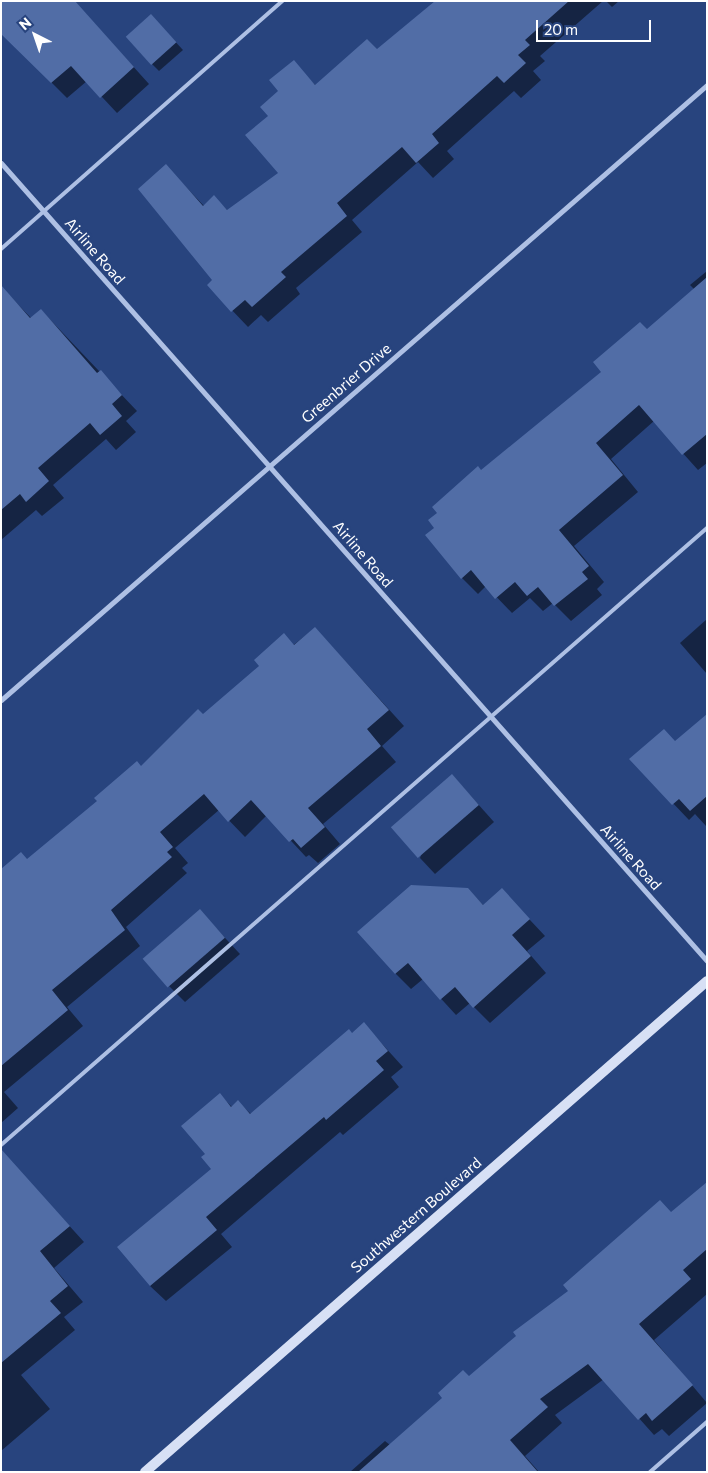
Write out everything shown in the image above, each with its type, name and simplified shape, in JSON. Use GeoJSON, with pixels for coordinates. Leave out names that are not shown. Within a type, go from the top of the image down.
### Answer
{"type":"FeatureCollection","features":[{"type":"Feature","properties":{"kind":"street","name":"Greenbrier Drive"},"geometry":{"type":"LineString","coordinates":[[1,700],[707,85]]}},
{"type":"Feature","properties":{"kind":"street","name":"Airline Road"},"geometry":{"type":"LineString","coordinates":[[1,163],[707,961]]}},
{"type":"Feature","properties":{"kind":"street","name":"Southwestern Boulevard"},"geometry":{"type":"LineString","coordinates":[[145,1472],[707,981]]}},
{"type":"Feature","properties":{"kind":"lane"},"geometry":{"type":"LineString","coordinates":[[1,249],[282,1]]}},
{"type":"Feature","properties":{"kind":"lane"},"geometry":{"type":"LineString","coordinates":[[1,1145],[707,528]]}},
{"type":"Feature","properties":{"kind":"lane"},"geometry":{"type":"LineString","coordinates":[[650,1472],[707,1422]]}},
{"type":"Feature","properties":{"kind":"building"},"geometry":{"type":"Polygon","coordinates":[[[1,1],[75,1],[134,67],[100,98],[71,66],[51,83],[1,34],[1,1]]]}},
{"type":"Feature","properties":{"kind":"building"},"geometry":{"type":"Polygon","coordinates":[[[435,1],[569,1],[525,40],[530,45],[518,55],[526,63],[504,83],[497,76],[432,134],[439,143],[416,163],[402,147],[337,203],[347,216],[281,272],[286,277],[252,307],[245,300],[231,312],[207,285],[212,280],[138,189],[166,164],[203,206],[214,195],[227,210],[278,173],[245,135],[268,116],[260,107],[278,91],[269,80],[294,60],[315,85],[367,39],[377,49],[435,1]]]}},
{"type":"Feature","properties":{"kind":"building"},"geometry":{"type":"Polygon","coordinates":[[[151,14],[176,42],[151,65],[126,37],[151,14]]]}},
{"type":"Feature","properties":{"kind":"building"},"geometry":{"type":"Polygon","coordinates":[[[707,277],[707,434],[682,455],[639,405],[596,443],[623,475],[559,530],[589,566],[582,572],[588,579],[554,606],[538,587],[527,596],[515,582],[495,599],[471,570],[461,579],[425,535],[434,528],[428,520],[437,513],[432,507],[478,466],[481,470],[601,372],[593,362],[640,322],[647,329],[707,277]]]}},
{"type":"Feature","properties":{"kind":"building"},"geometry":{"type":"Polygon","coordinates":[[[1,285],[30,318],[41,309],[97,373],[101,370],[122,395],[112,404],[122,416],[100,435],[90,423],[38,468],[49,481],[26,502],[20,494],[1,510],[1,285]]]}},
{"type":"Feature","properties":{"kind":"building"},"geometry":{"type":"Polygon","coordinates":[[[315,627],[389,710],[367,729],[381,746],[308,808],[325,827],[301,848],[293,839],[289,842],[251,800],[228,822],[204,794],[160,832],[173,847],[167,852],[172,857],[111,910],[125,930],[52,990],[68,1010],[1,1066],[1,869],[21,852],[27,859],[97,801],[94,798],[137,761],[141,766],[198,709],[203,714],[259,666],[254,660],[284,633],[294,645],[315,627]]]}},
{"type":"Feature","properties":{"kind":"building"},"geometry":{"type":"Polygon","coordinates":[[[707,714],[707,796],[690,811],[679,799],[672,805],[629,759],[664,729],[675,741],[707,714]]]}},
{"type":"Feature","properties":{"kind":"building"},"geometry":{"type":"Polygon","coordinates":[[[452,774],[479,805],[418,858],[391,827],[452,774]]]}},
{"type":"Feature","properties":{"kind":"building"},"geometry":{"type":"Polygon","coordinates":[[[411,885],[468,888],[483,905],[502,888],[530,919],[512,935],[531,956],[473,1008],[455,987],[440,1000],[408,963],[395,974],[357,932],[411,885]]]}},
{"type":"Feature","properties":{"kind":"building"},"geometry":{"type":"Polygon","coordinates":[[[200,909],[225,938],[168,988],[143,959],[200,909]]]}},
{"type":"Feature","properties":{"kind":"building"},"geometry":{"type":"Polygon","coordinates":[[[364,1022],[388,1051],[376,1061],[384,1070],[326,1120],[324,1117],[206,1217],[217,1230],[150,1286],[117,1247],[211,1169],[201,1157],[205,1154],[181,1126],[220,1093],[231,1107],[238,1100],[250,1114],[349,1029],[352,1033],[364,1022]]]}},
{"type":"Feature","properties":{"kind":"building"},"geometry":{"type":"Polygon","coordinates":[[[1,1149],[70,1226],[40,1251],[68,1286],[50,1301],[61,1313],[1,1363],[1,1149]]]}},
{"type":"Feature","properties":{"kind":"building"},"geometry":{"type":"Polygon","coordinates":[[[707,1182],[707,1249],[683,1270],[691,1279],[639,1324],[693,1385],[652,1421],[646,1413],[638,1420],[588,1364],[540,1399],[548,1407],[510,1440],[538,1472],[358,1472],[442,1398],[438,1393],[463,1370],[469,1376],[516,1336],[513,1332],[568,1291],[563,1285],[660,1200],[671,1212],[707,1182]]]}}]}
